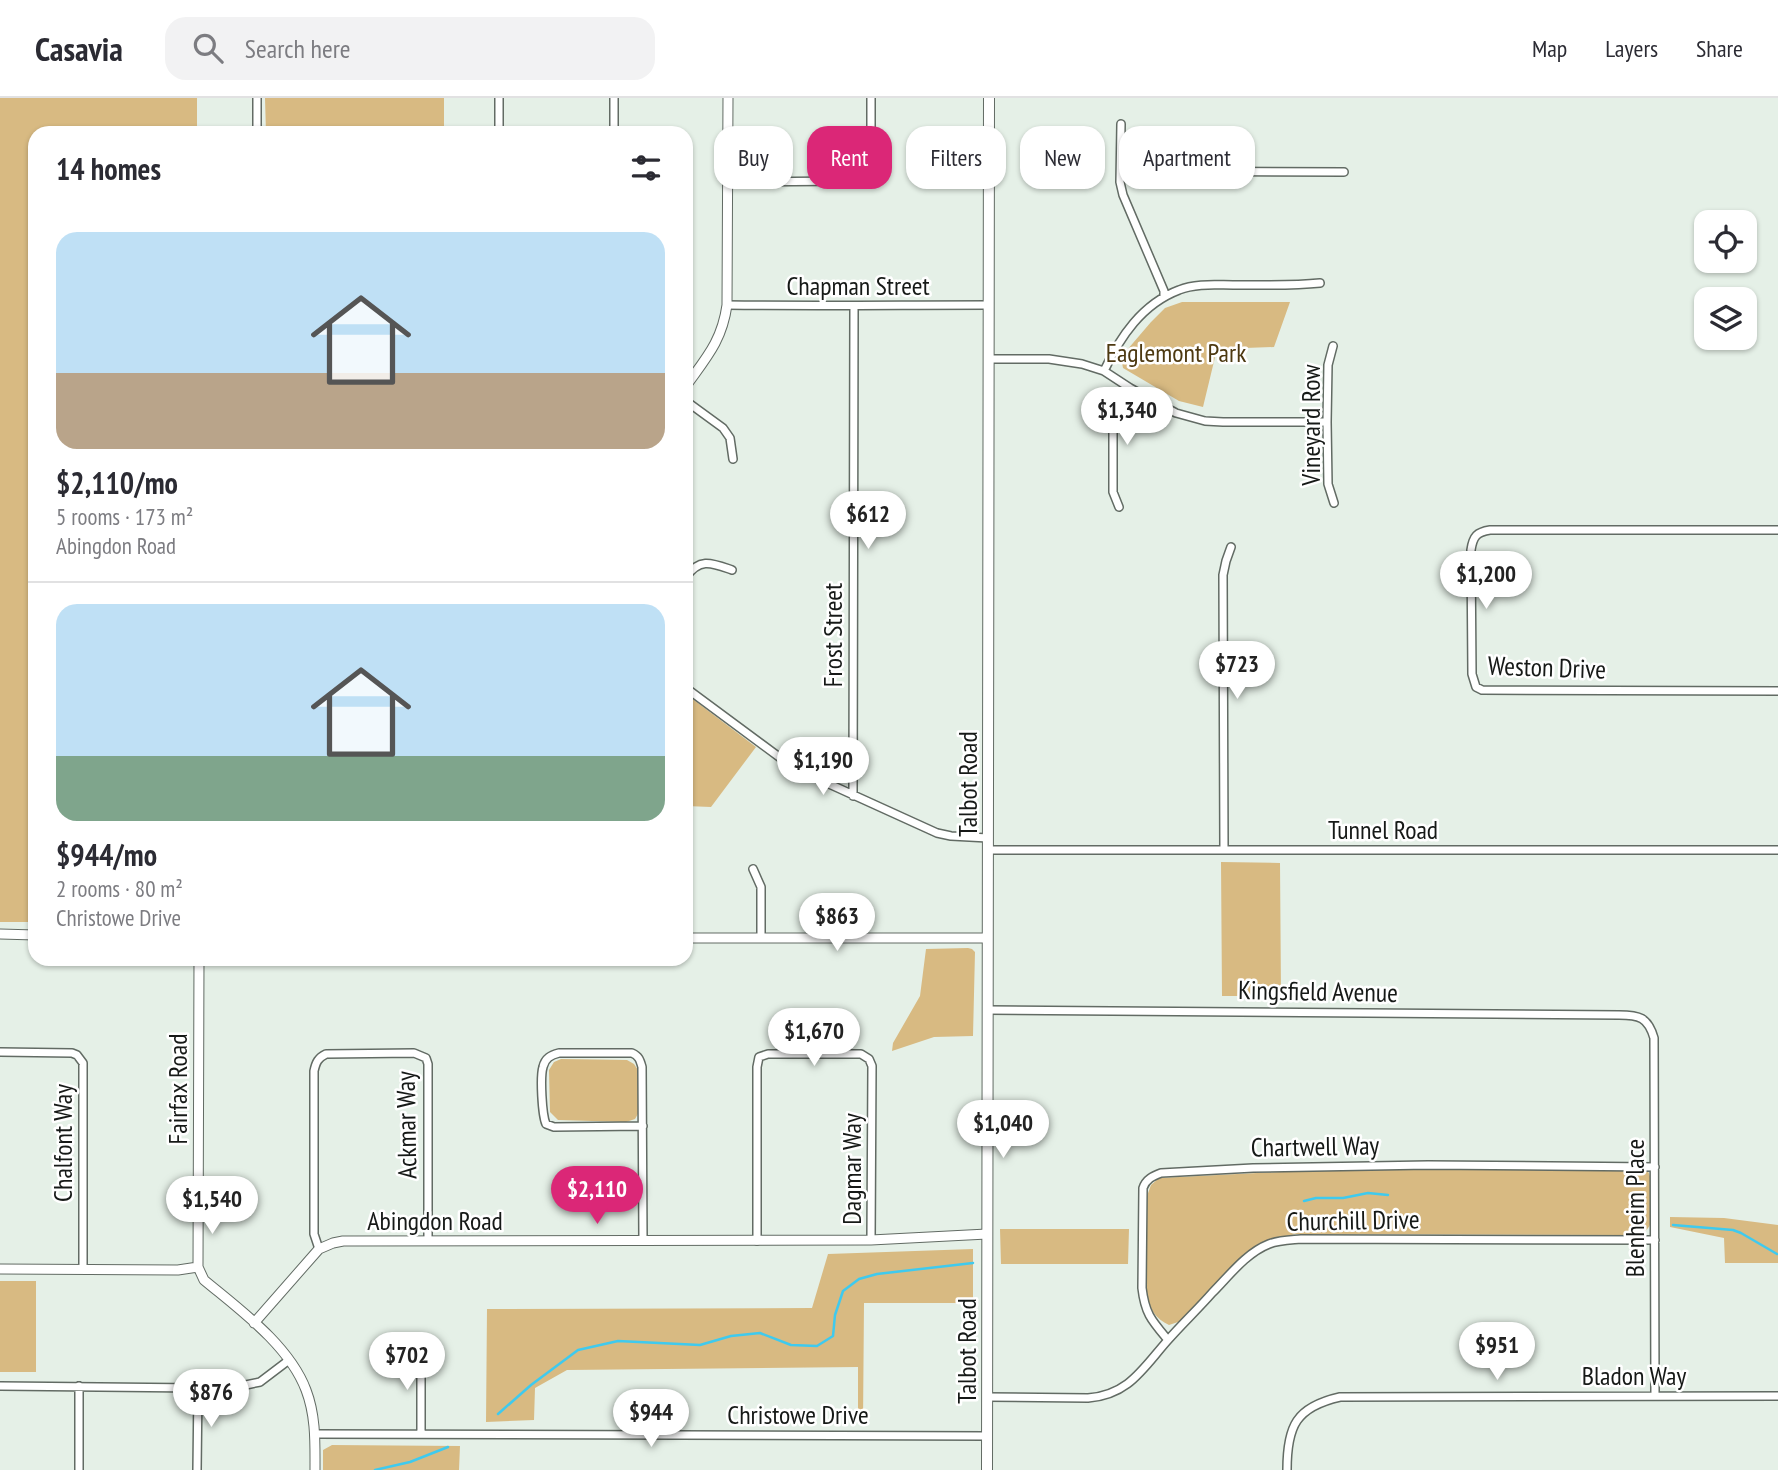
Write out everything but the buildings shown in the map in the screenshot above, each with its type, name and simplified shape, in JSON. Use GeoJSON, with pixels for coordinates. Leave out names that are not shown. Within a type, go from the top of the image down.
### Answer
{"type":"FeatureCollection","features":[{"type":"Feature","properties":{"kind":"main road","name":"Talbot Road"},"geometry":{"type":"LineString","coordinates":[[987,1470],[989,98]]}},
{"type":"Feature","properties":{"kind":"street"},"geometry":{"type":"LineString","coordinates":[[257,98],[257,126]]}},
{"type":"Feature","properties":{"kind":"street"},"geometry":{"type":"LineString","coordinates":[[499,98],[499,126]]}},
{"type":"Feature","properties":{"kind":"street"},"geometry":{"type":"LineString","coordinates":[[614,98],[614,126]]}},
{"type":"Feature","properties":{"kind":"street"},"geometry":{"type":"LineString","coordinates":[[728,98],[728,126]]}},
{"type":"Feature","properties":{"kind":"street"},"geometry":{"type":"LineString","coordinates":[[793,181],[853,181],[866,176],[871,163],[871,98]]}},
{"type":"Feature","properties":{"kind":"street"},"geometry":{"type":"LineString","coordinates":[[1255,172],[1344,172]]}},
{"type":"Feature","properties":{"kind":"street"},"geometry":{"type":"LineString","coordinates":[[693,376],[715,345],[725,319],[728,189]]}},
{"type":"Feature","properties":{"kind":"street"},"geometry":{"type":"LineString","coordinates":[[1122,189],[1164,291],[1164,297]]}},
{"type":"Feature","properties":{"kind":"street"},"geometry":{"type":"LineString","coordinates":[[1104,371],[1115,347],[1133,321],[1164,297],[1181,289],[1204,285],[1320,283]]}},
{"type":"Feature","properties":{"kind":"street","name":"Chapman Street"},"geometry":{"type":"LineString","coordinates":[[727,305],[989,305]]}},
{"type":"Feature","properties":{"kind":"street","name":"Frost Street"},"geometry":{"type":"LineString","coordinates":[[853,796],[854,307]]}},
{"type":"Feature","properties":{"kind":"street","name":"Vineyard Row"},"geometry":{"type":"LineString","coordinates":[[1333,346],[1328,365],[1327,422],[1328,484],[1334,503]]}},
{"type":"Feature","properties":{"kind":"street"},"geometry":{"type":"LineString","coordinates":[[989,359],[1057,360],[1082,364],[1104,371],[1176,413],[1205,421],[1327,422]]}},
{"type":"Feature","properties":{"kind":"street"},"geometry":{"type":"LineString","coordinates":[[1119,507],[1113,492],[1113,425],[1115,409],[1130,388]]}},
{"type":"Feature","properties":{"kind":"street"},"geometry":{"type":"LineString","coordinates":[[693,406],[723,428],[730,438],[733,459]]}},
{"type":"Feature","properties":{"kind":"street","name":"Weston Drive"},"geometry":{"type":"LineString","coordinates":[[1778,530],[1482,531],[1475,535],[1472,542],[1471,591],[1472,674],[1476,687],[1482,690],[1778,691]]}},
{"type":"Feature","properties":{"kind":"street"},"geometry":{"type":"LineString","coordinates":[[1224,850],[1223,575],[1231,547]]}},
{"type":"Feature","properties":{"kind":"street"},"geometry":{"type":"LineString","coordinates":[[693,568],[705,563],[732,570]]}},
{"type":"Feature","properties":{"kind":"street"},"geometry":{"type":"LineString","coordinates":[[693,693],[794,768],[937,833],[988,838]]}},
{"type":"Feature","properties":{"kind":"street","name":"Tunnel Road"},"geometry":{"type":"LineString","coordinates":[[988,850],[1778,850]]}},
{"type":"Feature","properties":{"kind":"street"},"geometry":{"type":"LineString","coordinates":[[753,869],[761,887],[761,938]]}},
{"type":"Feature","properties":{"kind":"street"},"geometry":{"type":"LineString","coordinates":[[0,934],[28,934]]}},
{"type":"Feature","properties":{"kind":"street"},"geometry":{"type":"LineString","coordinates":[[693,938],[987,938]]}},
{"type":"Feature","properties":{"kind":"street","name":"Fairfax Road"},"geometry":{"type":"LineString","coordinates":[[198,1267],[199,966]]}},
{"type":"Feature","properties":{"kind":"street","name":"Kingsfield Avenue"},"geometry":{"type":"LineString","coordinates":[[988,1010],[1631,1015],[1646,1022]]}},
{"type":"Feature","properties":{"kind":"street","name":"Blenheim Place"},"geometry":{"type":"LineString","coordinates":[[1646,1022],[1654,1038],[1656,1395]]}},
{"type":"Feature","properties":{"kind":"street","name":"Chalfont Way"},"geometry":{"type":"LineString","coordinates":[[0,1052],[72,1053],[83,1063],[83,1269]]}},
{"type":"Feature","properties":{"kind":"street","name":"Ackmar Way"},"geometry":{"type":"LineString","coordinates":[[318,1249],[314,1234],[314,1071],[320,1057],[326,1054],[414,1053],[426,1058],[428,1241]]}},
{"type":"Feature","properties":{"kind":"street"},"geometry":{"type":"LineString","coordinates":[[643,1126],[554,1127],[545,1124],[542,1116],[543,1067],[547,1058],[551,1054],[559,1053],[637,1055],[642,1067],[643,1126],[643,1241]]}},
{"type":"Feature","properties":{"kind":"street","name":"Dagmar Way"},"geometry":{"type":"LineString","coordinates":[[757,1241],[757,1067],[759,1057],[768,1054],[861,1054],[869,1059],[872,1066],[871,1240]]}},
{"type":"Feature","properties":{"kind":"street","name":"Chartwell Way"},"geometry":{"type":"LineString","coordinates":[[1168,1339],[1151,1320],[1144,1305],[1142,1288],[1143,1188],[1147,1180],[1161,1173],[1253,1168],[1429,1165],[1655,1167]]}},
{"type":"Feature","properties":{"kind":"street","name":"Abingdon Road"},"geometry":{"type":"LineString","coordinates":[[318,1249],[343,1241],[871,1240],[987,1234]]}},
{"type":"Feature","properties":{"kind":"street","name":"Churchill Drive"},"geometry":{"type":"LineString","coordinates":[[987,1397],[1088,1398],[1108,1395],[1124,1387],[1246,1258],[1279,1241],[1655,1240]]}},
{"type":"Feature","properties":{"kind":"street"},"geometry":{"type":"LineString","coordinates":[[254,1322],[318,1249]]}},
{"type":"Feature","properties":{"kind":"street"},"geometry":{"type":"LineString","coordinates":[[0,1269],[178,1270],[198,1267],[204,1280],[254,1322],[289,1360],[306,1389],[315,1434],[315,1470]]}},
{"type":"Feature","properties":{"kind":"street"},"geometry":{"type":"LineString","coordinates":[[421,1351],[421,1434]]}},
{"type":"Feature","properties":{"kind":"street"},"geometry":{"type":"LineString","coordinates":[[0,1387],[241,1386],[260,1382],[289,1360]]}},
{"type":"Feature","properties":{"kind":"street"},"geometry":{"type":"LineString","coordinates":[[79,1387],[79,1470]]}},
{"type":"Feature","properties":{"kind":"street"},"geometry":{"type":"LineString","coordinates":[[197,1470],[198,1388]]}},
{"type":"Feature","properties":{"kind":"street","name":"Bladon Way"},"geometry":{"type":"LineString","coordinates":[[1287,1470],[1288,1440],[1301,1415],[1316,1403],[1340,1397],[1778,1396]]}},
{"type":"Feature","properties":{"kind":"street","name":"Christowe Drive"},"geometry":{"type":"LineString","coordinates":[[315,1434],[986,1436]]}},
{"type":"Feature","properties":{"kind":"green space"},"geometry":{"type":"Polygon","coordinates":[[[0,98],[197,98],[197,126],[28,126],[28,922],[0,922],[0,98]]]}},
{"type":"Feature","properties":{"kind":"green space"},"geometry":{"type":"Polygon","coordinates":[[[265,98],[444,98],[444,126],[266,126],[265,98]]]}},
{"type":"Feature","properties":{"kind":"green space","name":"Eaglemont Park"},"geometry":{"type":"Polygon","coordinates":[[[1182,302],[1290,302],[1274,347],[1217,349],[1203,407],[1179,401],[1123,368],[1121,357],[1151,322],[1165,308],[1182,302]]]}},
{"type":"Feature","properties":{"kind":"green space"},"geometry":{"type":"Polygon","coordinates":[[[693,699],[756,747],[711,807],[693,806],[693,699]]]}},
{"type":"Feature","properties":{"kind":"green space"},"geometry":{"type":"Polygon","coordinates":[[[1221,862],[1280,863],[1281,996],[1222,996],[1221,862]]]}},
{"type":"Feature","properties":{"kind":"green space"},"geometry":{"type":"Polygon","coordinates":[[[968,948],[975,952],[973,1036],[934,1037],[892,1051],[893,1043],[920,996],[926,949],[968,948]]]}},
{"type":"Feature","properties":{"kind":"green space"},"geometry":{"type":"Polygon","coordinates":[[[561,1059],[627,1060],[634,1064],[638,1070],[639,1112],[635,1119],[626,1122],[558,1120],[550,1112],[549,1070],[554,1062],[561,1059]]]}},
{"type":"Feature","properties":{"kind":"green space"},"geometry":{"type":"Polygon","coordinates":[[[1419,1165],[1647,1170],[1652,1189],[1651,1223],[1645,1231],[1629,1235],[1296,1234],[1266,1241],[1243,1255],[1181,1321],[1169,1325],[1160,1320],[1151,1309],[1147,1295],[1147,1196],[1151,1185],[1159,1178],[1419,1165]]]}},
{"type":"Feature","properties":{"kind":"green space"},"geometry":{"type":"Polygon","coordinates":[[[1670,1217],[1724,1218],[1778,1225],[1778,1263],[1725,1263],[1724,1238],[1670,1227],[1670,1217]]]}},
{"type":"Feature","properties":{"kind":"green space"},"geometry":{"type":"Polygon","coordinates":[[[1000,1229],[1129,1229],[1128,1264],[1001,1264],[1000,1229]]]}},
{"type":"Feature","properties":{"kind":"green space"},"geometry":{"type":"Polygon","coordinates":[[[973,1249],[973,1303],[864,1303],[863,1422],[858,1422],[858,1367],[567,1370],[535,1388],[534,1420],[486,1422],[487,1309],[812,1308],[828,1254],[973,1249]]]}},
{"type":"Feature","properties":{"kind":"green space"},"geometry":{"type":"Polygon","coordinates":[[[0,1281],[36,1281],[36,1372],[0,1372],[0,1281]]]}},
{"type":"Feature","properties":{"kind":"green space"},"geometry":{"type":"Polygon","coordinates":[[[332,1445],[460,1446],[459,1470],[323,1470],[323,1450],[332,1445]]]}},
{"type":"Feature","properties":{"kind":"waterway"},"geometry":{"type":"LineString","coordinates":[[1304,1201],[1368,1193],[1388,1195]]}},
{"type":"Feature","properties":{"kind":"waterway"},"geometry":{"type":"LineString","coordinates":[[1673,1225],[1733,1230],[1777,1254]]}},
{"type":"Feature","properties":{"kind":"waterway"},"geometry":{"type":"LineString","coordinates":[[498,1414],[578,1350],[618,1341],[700,1345],[731,1336],[760,1333],[791,1345],[817,1346],[833,1336],[835,1315],[843,1291],[859,1279],[877,1274],[973,1263]]}},
{"type":"Feature","properties":{"kind":"waterway"},"geometry":{"type":"LineString","coordinates":[[375,1470],[410,1462],[448,1447]]}}]}
